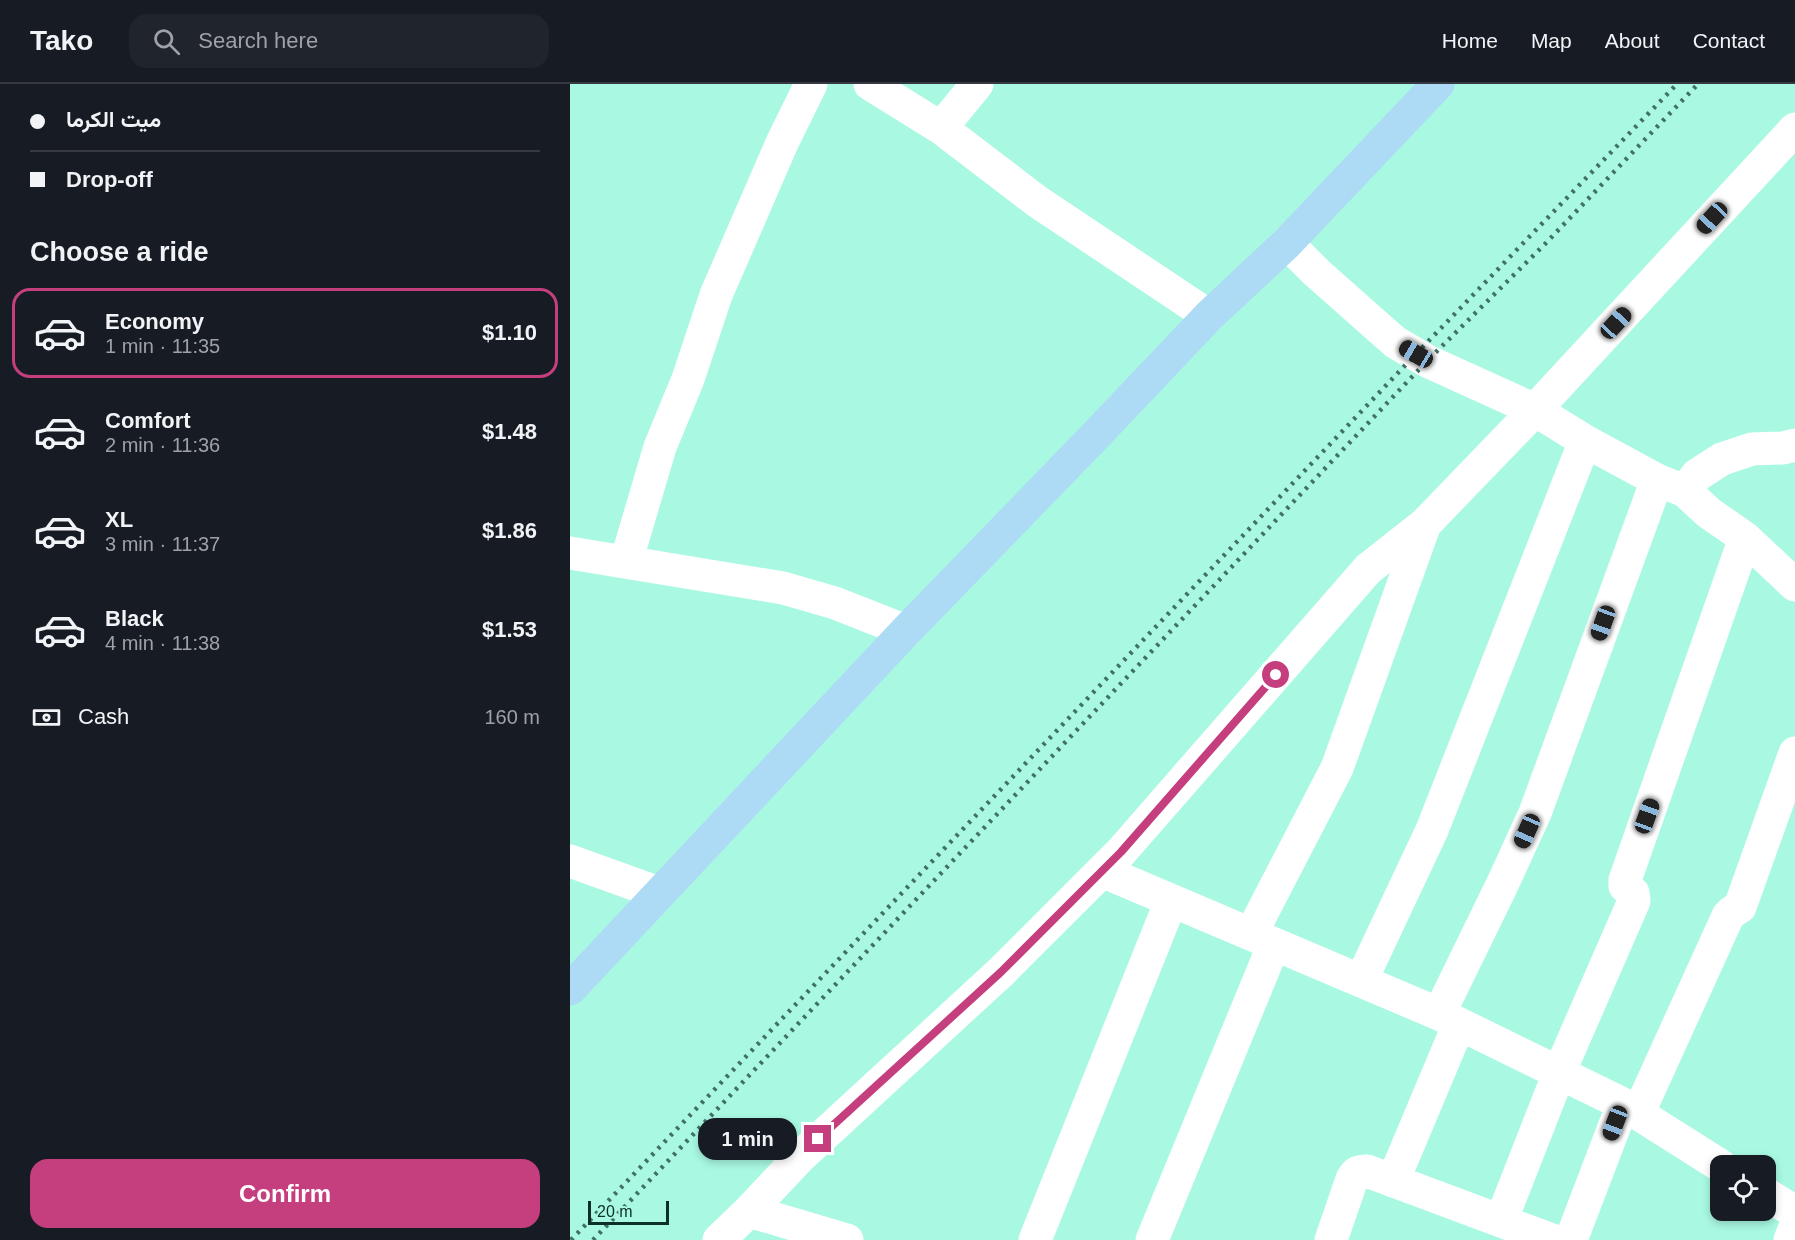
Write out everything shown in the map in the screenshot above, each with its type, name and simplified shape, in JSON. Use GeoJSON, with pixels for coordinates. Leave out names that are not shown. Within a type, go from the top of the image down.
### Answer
{"type":"FeatureCollection","features":[{"type":"Feature","properties":{"kind":"main road"},"geometry":{"type":"LineString","coordinates":[[570,989],[906,631],[1209,316],[1287,243],[1438,84]]}},
{"type":"Feature","properties":{"kind":"street"},"geometry":{"type":"LineString","coordinates":[[626,562],[660,447],[688,380],[716,295],[782,143],[811,84]]}},
{"type":"Feature","properties":{"kind":"street"},"geometry":{"type":"LineString","coordinates":[[870,84],[941,128],[1038,202],[1209,316]]}},
{"type":"Feature","properties":{"kind":"street"},"geometry":{"type":"LineString","coordinates":[[941,128],[977,84]]}},
{"type":"Feature","properties":{"kind":"street"},"geometry":{"type":"LineString","coordinates":[[719,1240],[802,1155],[1001,972],[1121,852],[1368,569],[1425,524],[1535,410],[1795,129]]}},
{"type":"Feature","properties":{"kind":"street"},"geometry":{"type":"LineString","coordinates":[[1287,243],[1317,273],[1395,342],[1427,361],[1535,410],[1585,441],[1671,485],[1745,538],[1795,585]]}},
{"type":"Feature","properties":{"kind":"street"},"geometry":{"type":"LineString","coordinates":[[1361,981],[1432,830],[1585,441]]}},
{"type":"Feature","properties":{"kind":"street"},"geometry":{"type":"LineString","coordinates":[[1393,1181],[1449,1019],[1502,885],[1535,813],[1671,485],[1697,475],[1722,459],[1752,449],[1783,448],[1795,445]]}},
{"type":"Feature","properties":{"kind":"street"},"geometry":{"type":"LineString","coordinates":[[1152,1240],[1263,939],[1337,768],[1425,524]]}},
{"type":"Feature","properties":{"kind":"street"},"geometry":{"type":"LineString","coordinates":[[1501,1221],[1559,1073],[1634,901],[1633,893],[1625,886],[1625,880],[1745,538]]}},
{"type":"Feature","properties":{"kind":"street"},"geometry":{"type":"LineString","coordinates":[[570,553],[783,588],[835,603],[906,631]]}},
{"type":"Feature","properties":{"kind":"street"},"geometry":{"type":"LineString","coordinates":[[1571,1240],[1631,1109],[1728,916],[1740,907],[1795,753]]}},
{"type":"Feature","properties":{"kind":"street"},"geometry":{"type":"LineString","coordinates":[[570,861],[659,893]]}},
{"type":"Feature","properties":{"kind":"street"},"geometry":{"type":"LineString","coordinates":[[1102,871],[1449,1019],[1631,1109],[1710,1159]]}},
{"type":"Feature","properties":{"kind":"street"},"geometry":{"type":"LineString","coordinates":[[1035,1240],[1171,901]]}},
{"type":"Feature","properties":{"kind":"street"},"geometry":{"type":"LineString","coordinates":[[1331,1240],[1352,1179],[1360,1171],[1367,1171],[1552,1240]]}},
{"type":"Feature","properties":{"kind":"street"},"geometry":{"type":"LineString","coordinates":[[1776,1200],[1795,1212]]}},
{"type":"Feature","properties":{"kind":"street"},"geometry":{"type":"LineString","coordinates":[[749,1211],[847,1240]]}},
{"type":"Feature","properties":{"kind":"street"},"geometry":{"type":"LineString","coordinates":[[1790,1240],[1795,1227]]}},
{"type":"Feature","properties":{"kind":"railway"},"geometry":{"type":"LineString","coordinates":[[571,1240],[1416,354],[1677,84]]}},
{"type":"Feature","properties":{"kind":"railway"},"geometry":{"type":"LineString","coordinates":[[593,1240],[1427,361],[1544,245],[1698,84]]}},
{"type":"Feature","properties":{"kind":"route"},"geometry":{"type":"LineString","coordinates":[[818,1139],[1001,972],[1121,852],[1276,675]]}}]}
